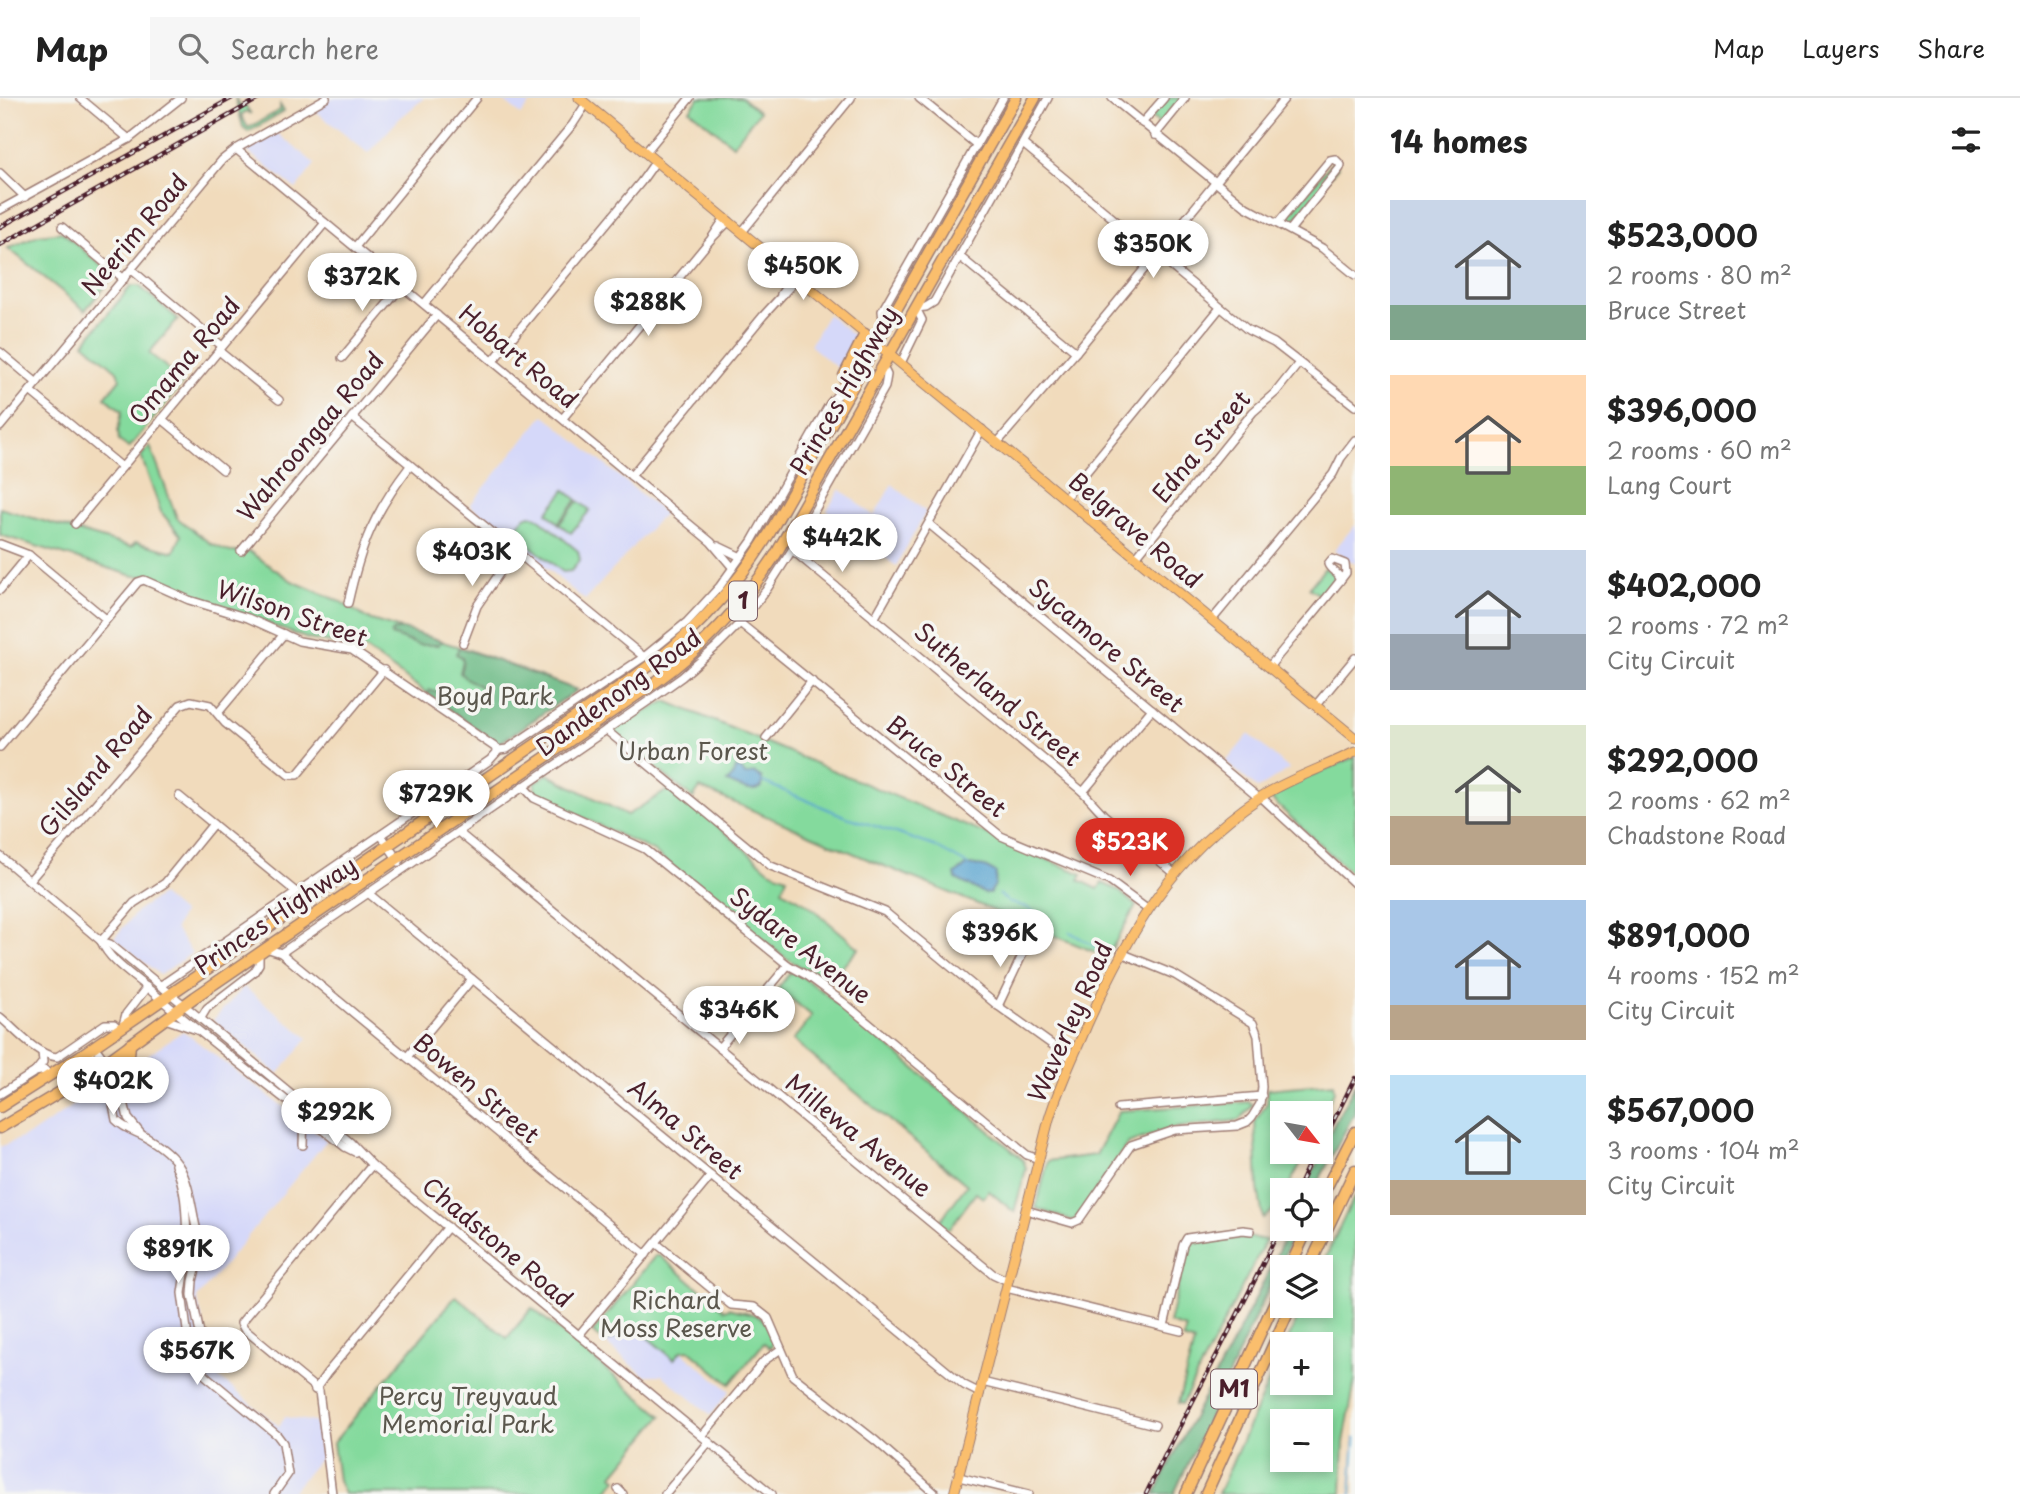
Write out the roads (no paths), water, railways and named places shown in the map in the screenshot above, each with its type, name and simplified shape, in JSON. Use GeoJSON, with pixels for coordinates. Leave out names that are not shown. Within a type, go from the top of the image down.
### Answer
{"type":"FeatureCollection","features":[{"type":"Feature","properties":{"kind":"highway","name":"Princes Highway"},"geometry":{"type":"LineString","coordinates":[[166,997],[666,654],[708,615],[751,563],[787,490],[885,329],[1016,98]]}},
{"type":"Feature","properties":{"kind":"highway","name":"Princes Highway"},"geometry":{"type":"LineString","coordinates":[[0,1128],[87,1076],[262,950],[397,858],[602,725],[671,670],[721,625],[764,571],[811,504],[883,367],[1035,98]]}},
{"type":"Feature","properties":{"kind":"highway"},"geometry":{"type":"LineString","coordinates":[[848,391],[844,376],[865,334]]}},
{"type":"Feature","properties":{"kind":"highway"},"geometry":{"type":"LineString","coordinates":[[160,986],[166,997]]}},
{"type":"Feature","properties":{"kind":"highway","name":"1"},"geometry":{"type":"LineString","coordinates":[[0,1107],[166,997]]}},
{"type":"Feature","properties":{"kind":"highway"},"geometry":{"type":"LineString","coordinates":[[116,1074],[129,1056],[130,1044]]}},
{"type":"Feature","properties":{"kind":"highway"},"geometry":{"type":"LineString","coordinates":[[87,1076],[110,1092]]}},
{"type":"Feature","properties":{"kind":"highway"},"geometry":{"type":"LineString","coordinates":[[1331,1178],[1355,1132]]}},
{"type":"Feature","properties":{"kind":"highway"},"geometry":{"type":"LineString","coordinates":[[1315,1255],[1355,1170]]}},
{"type":"Feature","properties":{"kind":"highway","name":"M1"},"geometry":{"type":"LineString","coordinates":[[1186,1494],[1270,1312]]}},
{"type":"Feature","properties":{"kind":"highway","name":"M1"},"geometry":{"type":"LineString","coordinates":[[1206,1494],[1286,1318]]}},
{"type":"Feature","properties":{"kind":"main road","name":"Belgrave Road"},"geometry":{"type":"LineString","coordinates":[[585,103],[1355,738]]}},
{"type":"Feature","properties":{"kind":"main road","name":"Waverley Road"},"geometry":{"type":"LineString","coordinates":[[954,1494],[1058,1090],[1121,953],[1147,909],[1174,873],[1208,838],[1260,797],[1355,752]]}},
{"type":"Feature","properties":{"kind":"street"},"geometry":{"type":"LineString","coordinates":[[80,98],[129,139]]}},
{"type":"Feature","properties":{"kind":"street"},"geometry":{"type":"LineString","coordinates":[[0,210],[129,139],[181,98]]}},
{"type":"Feature","properties":{"kind":"street","name":"Neerim Road"},"geometry":{"type":"LineString","coordinates":[[0,427],[222,160],[236,149],[326,98]]}},
{"type":"Feature","properties":{"kind":"street"},"geometry":{"type":"LineString","coordinates":[[355,247],[477,98]]}},
{"type":"Feature","properties":{"kind":"street"},"geometry":{"type":"LineString","coordinates":[[645,152],[690,98]]}},
{"type":"Feature","properties":{"kind":"street"},"geometry":{"type":"LineString","coordinates":[[742,232],[851,98]]}},
{"type":"Feature","properties":{"kind":"street"},"geometry":{"type":"LineString","coordinates":[[919,98],[976,145]]}},
{"type":"Feature","properties":{"kind":"street"},"geometry":{"type":"LineString","coordinates":[[885,329],[882,311],[1003,98]]}},
{"type":"Feature","properties":{"kind":"street"},"geometry":{"type":"LineString","coordinates":[[901,363],[922,320],[916,309],[934,302],[1048,98]]}},
{"type":"Feature","properties":{"kind":"street"},"geometry":{"type":"LineString","coordinates":[[1112,98],[1246,207],[1322,248],[1355,275]]}},
{"type":"Feature","properties":{"kind":"street"},"geometry":{"type":"LineString","coordinates":[[1143,124],[1164,98]]}},
{"type":"Feature","properties":{"kind":"street"},"geometry":{"type":"LineString","coordinates":[[1155,135],[1185,98]]}},
{"type":"Feature","properties":{"kind":"street"},"geometry":{"type":"LineString","coordinates":[[998,442],[1076,352],[1285,98]]}},
{"type":"Feature","properties":{"kind":"street"},"geometry":{"type":"LineString","coordinates":[[424,304],[573,124],[585,103]]}},
{"type":"Feature","properties":{"kind":"street"},"geometry":{"type":"LineString","coordinates":[[1023,144],[1253,334],[1274,343],[1355,405]]}},
{"type":"Feature","properties":{"kind":"street","name":"Hobart Road"},"geometry":{"type":"LineString","coordinates":[[236,149],[711,542],[733,568]]}},
{"type":"Feature","properties":{"kind":"street"},"geometry":{"type":"LineString","coordinates":[[1278,223],[1330,160],[1335,159],[1341,165],[1340,168],[1290,230]]}},
{"type":"Feature","properties":{"kind":"street"},"geometry":{"type":"LineString","coordinates":[[494,361],[657,162]]}},
{"type":"Feature","properties":{"kind":"street"},"geometry":{"type":"LineString","coordinates":[[0,173],[25,197]]}},
{"type":"Feature","properties":{"kind":"street"},"geometry":{"type":"LineString","coordinates":[[563,418],[727,219]]}},
{"type":"Feature","properties":{"kind":"street","name":"Omama Road"},"geometry":{"type":"LineString","coordinates":[[75,524],[325,223]]}},
{"type":"Feature","properties":{"kind":"street"},"geometry":{"type":"LineString","coordinates":[[62,228],[124,279]]}},
{"type":"Feature","properties":{"kind":"street"},"geometry":{"type":"LineString","coordinates":[[922,241],[935,242]]}},
{"type":"Feature","properties":{"kind":"street"},"geometry":{"type":"LineString","coordinates":[[959,256],[1076,352]]}},
{"type":"Feature","properties":{"kind":"street"},"geometry":{"type":"LineString","coordinates":[[132,270],[279,400]]}},
{"type":"Feature","properties":{"kind":"street"},"geometry":{"type":"LineString","coordinates":[[631,476],[796,277]]}},
{"type":"Feature","properties":{"kind":"street"},"geometry":{"type":"LineString","coordinates":[[342,358],[402,286]]}},
{"type":"Feature","properties":{"kind":"street"},"geometry":{"type":"LineString","coordinates":[[1065,498],[1220,308]]}},
{"type":"Feature","properties":{"kind":"street","name":"Wahroongaa Road"},"geometry":{"type":"LineString","coordinates":[[241,551],[437,315]]}},
{"type":"Feature","properties":{"kind":"street"},"geometry":{"type":"LineString","coordinates":[[0,352],[37,383]]}},
{"type":"Feature","properties":{"kind":"street","name":"Edna Street"},"geometry":{"type":"LineString","coordinates":[[1136,557],[1253,412],[1276,392],[1299,363]]}},
{"type":"Feature","properties":{"kind":"street"},"geometry":{"type":"LineString","coordinates":[[30,391],[122,467]]}},
{"type":"Feature","properties":{"kind":"street"},"geometry":{"type":"LineString","coordinates":[[352,417],[644,657]]}},
{"type":"Feature","properties":{"kind":"street"},"geometry":{"type":"LineString","coordinates":[[162,419],[223,470]]}},
{"type":"Feature","properties":{"kind":"street"},"geometry":{"type":"LineString","coordinates":[[874,619],[982,429]]}},
{"type":"Feature","properties":{"kind":"street"},"geometry":{"type":"LineString","coordinates":[[1212,620],[1329,479],[1355,440]]}},
{"type":"Feature","properties":{"kind":"street"},"geometry":{"type":"LineString","coordinates":[[348,603],[359,555],[372,525],[386,498],[410,466]]}},
{"type":"Feature","properties":{"kind":"street"},"geometry":{"type":"LineString","coordinates":[[787,490],[811,504]]}},
{"type":"Feature","properties":{"kind":"street","name":"Dandenong Road"},"geometry":{"type":"LineString","coordinates":[[160,986],[490,760],[499,750],[507,749],[644,657],[687,622],[733,568],[787,490]]}},
{"type":"Feature","properties":{"kind":"street","name":"Dandenong Road"},"geometry":{"type":"LineString","coordinates":[[281,953],[523,786],[602,725],[690,670],[740,623],[767,589],[792,551],[811,504]]}},
{"type":"Feature","properties":{"kind":"street","name":"Sycamore Street"},"geometry":{"type":"LineString","coordinates":[[929,524],[1260,797],[1355,884]]}},
{"type":"Feature","properties":{"kind":"street","name":"Hobart Road"},"geometry":{"type":"LineString","coordinates":[[711,542],[741,557]]}},
{"type":"Feature","properties":{"kind":"street"},"geometry":{"type":"LineString","coordinates":[[0,544],[29,555],[106,619],[0,747]]}},
{"type":"Feature","properties":{"kind":"street","name":"Sutherland Street"},"geometry":{"type":"LineString","coordinates":[[792,551],[1083,792],[1104,814],[1174,873]]}},
{"type":"Feature","properties":{"kind":"street"},"geometry":{"type":"LineString","coordinates":[[463,643],[477,606],[514,552]]}},
{"type":"Feature","properties":{"kind":"street"},"geometry":{"type":"LineString","coordinates":[[0,590],[29,555]]}},
{"type":"Feature","properties":{"kind":"street","name":"Wilson Street"},"geometry":{"type":"LineString","coordinates":[[106,619],[136,584],[141,580],[148,580],[190,600],[248,618],[299,641],[352,650],[499,750]]}},
{"type":"Feature","properties":{"kind":"street"},"geometry":{"type":"LineString","coordinates":[[1269,667],[1340,581]]}},
{"type":"Feature","properties":{"kind":"street","name":"Bruce Street"},"geometry":{"type":"LineString","coordinates":[[740,623],[1001,836],[1113,883],[1147,909]]}},
{"type":"Feature","properties":{"kind":"street"},"geometry":{"type":"LineString","coordinates":[[284,634],[218,713],[225,723],[289,775],[297,775],[384,670]]}},
{"type":"Feature","properties":{"kind":"street"},"geometry":{"type":"LineString","coordinates":[[1315,705],[1355,658]]}},
{"type":"Feature","properties":{"kind":"street"},"geometry":{"type":"LineString","coordinates":[[766,738],[812,681]]}},
{"type":"Feature","properties":{"kind":"street","name":"Dandenong Road"},"geometry":{"type":"LineString","coordinates":[[582,698],[602,725]]}},
{"type":"Feature","properties":{"kind":"street","name":"Gilsland Road"},"geometry":{"type":"LineString","coordinates":[[30,880],[174,709],[186,702],[198,701],[210,705],[218,713]]}},
{"type":"Feature","properties":{"kind":"street"},"geometry":{"type":"LineString","coordinates":[[1083,792],[1152,709]]}},
{"type":"Feature","properties":{"kind":"street"},"geometry":{"type":"LineString","coordinates":[[602,725],[771,866],[885,912],[998,1006],[1072,1059]]}},
{"type":"Feature","properties":{"kind":"street","name":"Sydare Avenue"},"geometry":{"type":"LineString","coordinates":[[523,786],[534,798],[646,849],[788,965],[843,1002],[1027,1155],[1039,1158]]}},
{"type":"Feature","properties":{"kind":"street"},"geometry":{"type":"LineString","coordinates":[[179,796],[296,892]]}},
{"type":"Feature","properties":{"kind":"street"},"geometry":{"type":"LineString","coordinates":[[101,941],[134,903],[165,883],[213,824]]}},
{"type":"Feature","properties":{"kind":"street","name":"Millewa Avenue"},"geometry":{"type":"LineString","coordinates":[[458,832],[1007,1284],[1181,1331]]}},
{"type":"Feature","properties":{"kind":"street"},"geometry":{"type":"LineString","coordinates":[[381,835],[404,869]]}},
{"type":"Feature","properties":{"kind":"street"},"geometry":{"type":"LineString","coordinates":[[0,856],[101,941],[110,944],[160,986]]}},
{"type":"Feature","properties":{"kind":"street","name":"Alma Street"},"geometry":{"type":"LineString","coordinates":[[368,893],[964,1385],[980,1393]]}},
{"type":"Feature","properties":{"kind":"street","name":"Chadstone Road"},"geometry":{"type":"LineString","coordinates":[[101,941],[105,950],[147,987],[180,1008],[201,1031],[345,1147],[359,1154]]}},
{"type":"Feature","properties":{"kind":"street"},"geometry":{"type":"LineString","coordinates":[[998,1006],[1027,945]]}},
{"type":"Feature","properties":{"kind":"street"},"geometry":{"type":"LineString","coordinates":[[201,1018],[207,1008],[252,975],[259,964],[262,950],[281,953]]}},
{"type":"Feature","properties":{"kind":"street","name":"Bowen Street"},"geometry":{"type":"LineString","coordinates":[[281,953],[646,1255]]}},
{"type":"Feature","properties":{"kind":"street"},"geometry":{"type":"LineString","coordinates":[[1026,1210],[1072,1223],[1079,1220],[1131,1144],[1175,1130],[1241,1125],[1252,1117],[1262,1096],[1258,1037],[1253,1023],[1175,975],[1121,953]]}},
{"type":"Feature","properties":{"kind":"street"},"geometry":{"type":"LineString","coordinates":[[719,1048],[788,965]]}},
{"type":"Feature","properties":{"kind":"street"},"geometry":{"type":"LineString","coordinates":[[407,1057],[472,979]]}},
{"type":"Feature","properties":{"kind":"street"},"geometry":{"type":"LineString","coordinates":[[35,1072],[45,1070],[54,1073],[57,1057],[103,1025],[114,1024],[121,1027],[126,1014],[147,987]]}},
{"type":"Feature","properties":{"kind":"street","name":"Chadstone Road"},"geometry":{"type":"LineString","coordinates":[[180,1008],[201,1018],[349,1142],[372,1165],[772,1494]]}},
{"type":"Feature","properties":{"kind":"street"},"geometry":{"type":"LineString","coordinates":[[0,1017],[42,1052],[57,1057]]}},
{"type":"Feature","properties":{"kind":"street"},"geometry":{"type":"LineString","coordinates":[[165,1019],[201,1031]]}},
{"type":"Feature","properties":{"kind":"street"},"geometry":{"type":"LineString","coordinates":[[92,1048],[103,1064],[116,1120],[129,1130],[142,1135]]}},
{"type":"Feature","properties":{"kind":"street"},"geometry":{"type":"LineString","coordinates":[[0,1094],[35,1072],[43,1062],[42,1052]]}},
{"type":"Feature","properties":{"kind":"street"},"geometry":{"type":"LineString","coordinates":[[103,1064],[116,1074],[128,1118],[142,1135],[181,1168],[188,1181],[199,1244],[204,1254],[198,1261],[192,1292],[205,1358],[200,1367]]}},
{"type":"Feature","properties":{"kind":"street"},"geometry":{"type":"LineString","coordinates":[[1118,1108],[1262,1096]]}},
{"type":"Feature","properties":{"kind":"street"},"geometry":{"type":"LineString","coordinates":[[303,1145],[304,1114]]}},
{"type":"Feature","properties":{"kind":"street"},"geometry":{"type":"LineString","coordinates":[[169,1156],[183,1189],[188,1227],[182,1299],[191,1360],[283,1443],[289,1471],[274,1494]]}},
{"type":"Feature","properties":{"kind":"street"},"geometry":{"type":"LineString","coordinates":[[333,1492],[320,1397],[315,1388],[244,1329],[241,1323],[372,1165]]}},
{"type":"Feature","properties":{"kind":"street"},"geometry":{"type":"LineString","coordinates":[[579,1335],[711,1176]]}},
{"type":"Feature","properties":{"kind":"street"},"geometry":{"type":"LineString","coordinates":[[315,1388],[448,1227]]}},
{"type":"Feature","properties":{"kind":"street"},"geometry":{"type":"LineString","coordinates":[[1164,1326],[1187,1238],[1251,1231]]}},
{"type":"Feature","properties":{"kind":"street"},"geometry":{"type":"LineString","coordinates":[[656,1242],[730,1305],[754,1307],[768,1318],[793,1376],[876,1441],[936,1494]]}},
{"type":"Feature","properties":{"kind":"street"},"geometry":{"type":"LineString","coordinates":[[187,1245],[199,1244]]}},
{"type":"Feature","properties":{"kind":"street"},"geometry":{"type":"LineString","coordinates":[[187,1260],[198,1261]]}},
{"type":"Feature","properties":{"kind":"street"},"geometry":{"type":"LineString","coordinates":[[665,1494],[765,1361],[781,1349]]}},
{"type":"Feature","properties":{"kind":"street"},"geometry":{"type":"LineString","coordinates":[[982,1382],[1155,1425]]}},
{"type":"Feature","properties":{"kind":"street"},"geometry":{"type":"LineString","coordinates":[[959,1477],[1029,1494]]}},
{"type":"Feature","properties":{"kind":"water"},"geometry":{"type":"Polygon","coordinates":[[[735,768],[742,770],[745,775],[755,773],[762,778],[762,787],[749,790],[727,782],[733,776],[735,768]]]}},
{"type":"Feature","properties":{"kind":"water"},"geometry":{"type":"Polygon","coordinates":[[[968,865],[985,867],[996,873],[995,885],[990,893],[985,894],[956,879],[955,874],[968,865]]]}},
{"type":"Feature","properties":{"kind":"waterway"},"geometry":{"type":"LineString","coordinates":[[763,782],[849,818]]}},
{"type":"Feature","properties":{"kind":"waterway"},"geometry":{"type":"LineString","coordinates":[[851,818],[934,846],[968,865]]}},
{"type":"Feature","properties":{"kind":"waterway"},"geometry":{"type":"LineString","coordinates":[[999,894],[1009,902],[1026,907],[1050,921]]}},
{"type":"Feature","properties":{"kind":"waterway"},"geometry":{"type":"LineString","coordinates":[[1070,932],[1106,953]]}},
{"type":"Feature","properties":{"kind":"waterway"},"geometry":{"type":"LineString","coordinates":[[1351,1494],[1355,1438]]}},
{"type":"Feature","properties":{"kind":"railway"},"geometry":{"type":"LineString","coordinates":[[0,227],[232,98]]}},
{"type":"Feature","properties":{"kind":"railway"},"geometry":{"type":"LineString","coordinates":[[0,245],[260,98]]}},
{"type":"Feature","properties":{"kind":"railway"},"geometry":{"type":"LineString","coordinates":[[1334,1120],[1355,1078]]}},
{"type":"Feature","properties":{"kind":"railway"},"geometry":{"type":"LineString","coordinates":[[1302,1178],[1309,1164]]}},
{"type":"Feature","properties":{"kind":"railway"},"geometry":{"type":"LineString","coordinates":[[1146,1494],[1273,1241]]}},
{"type":"Feature","properties":{"kind":"park label","name":"Boyd Park"},"geometry":{"type":"Point","coordinates":[495,697]}},
{"type":"Feature","properties":{"kind":"park label","name":"Urban Forest"},"geometry":{"type":"Point","coordinates":[693,752]}},
{"type":"Feature","properties":{"kind":"park label","name":"Richard Moss Reserve"},"geometry":{"type":"Point","coordinates":[676,1315]}},
{"type":"Feature","properties":{"kind":"park label","name":"Percy Treyvaud Memorial Park"},"geometry":{"type":"Point","coordinates":[468,1411]}}]}
